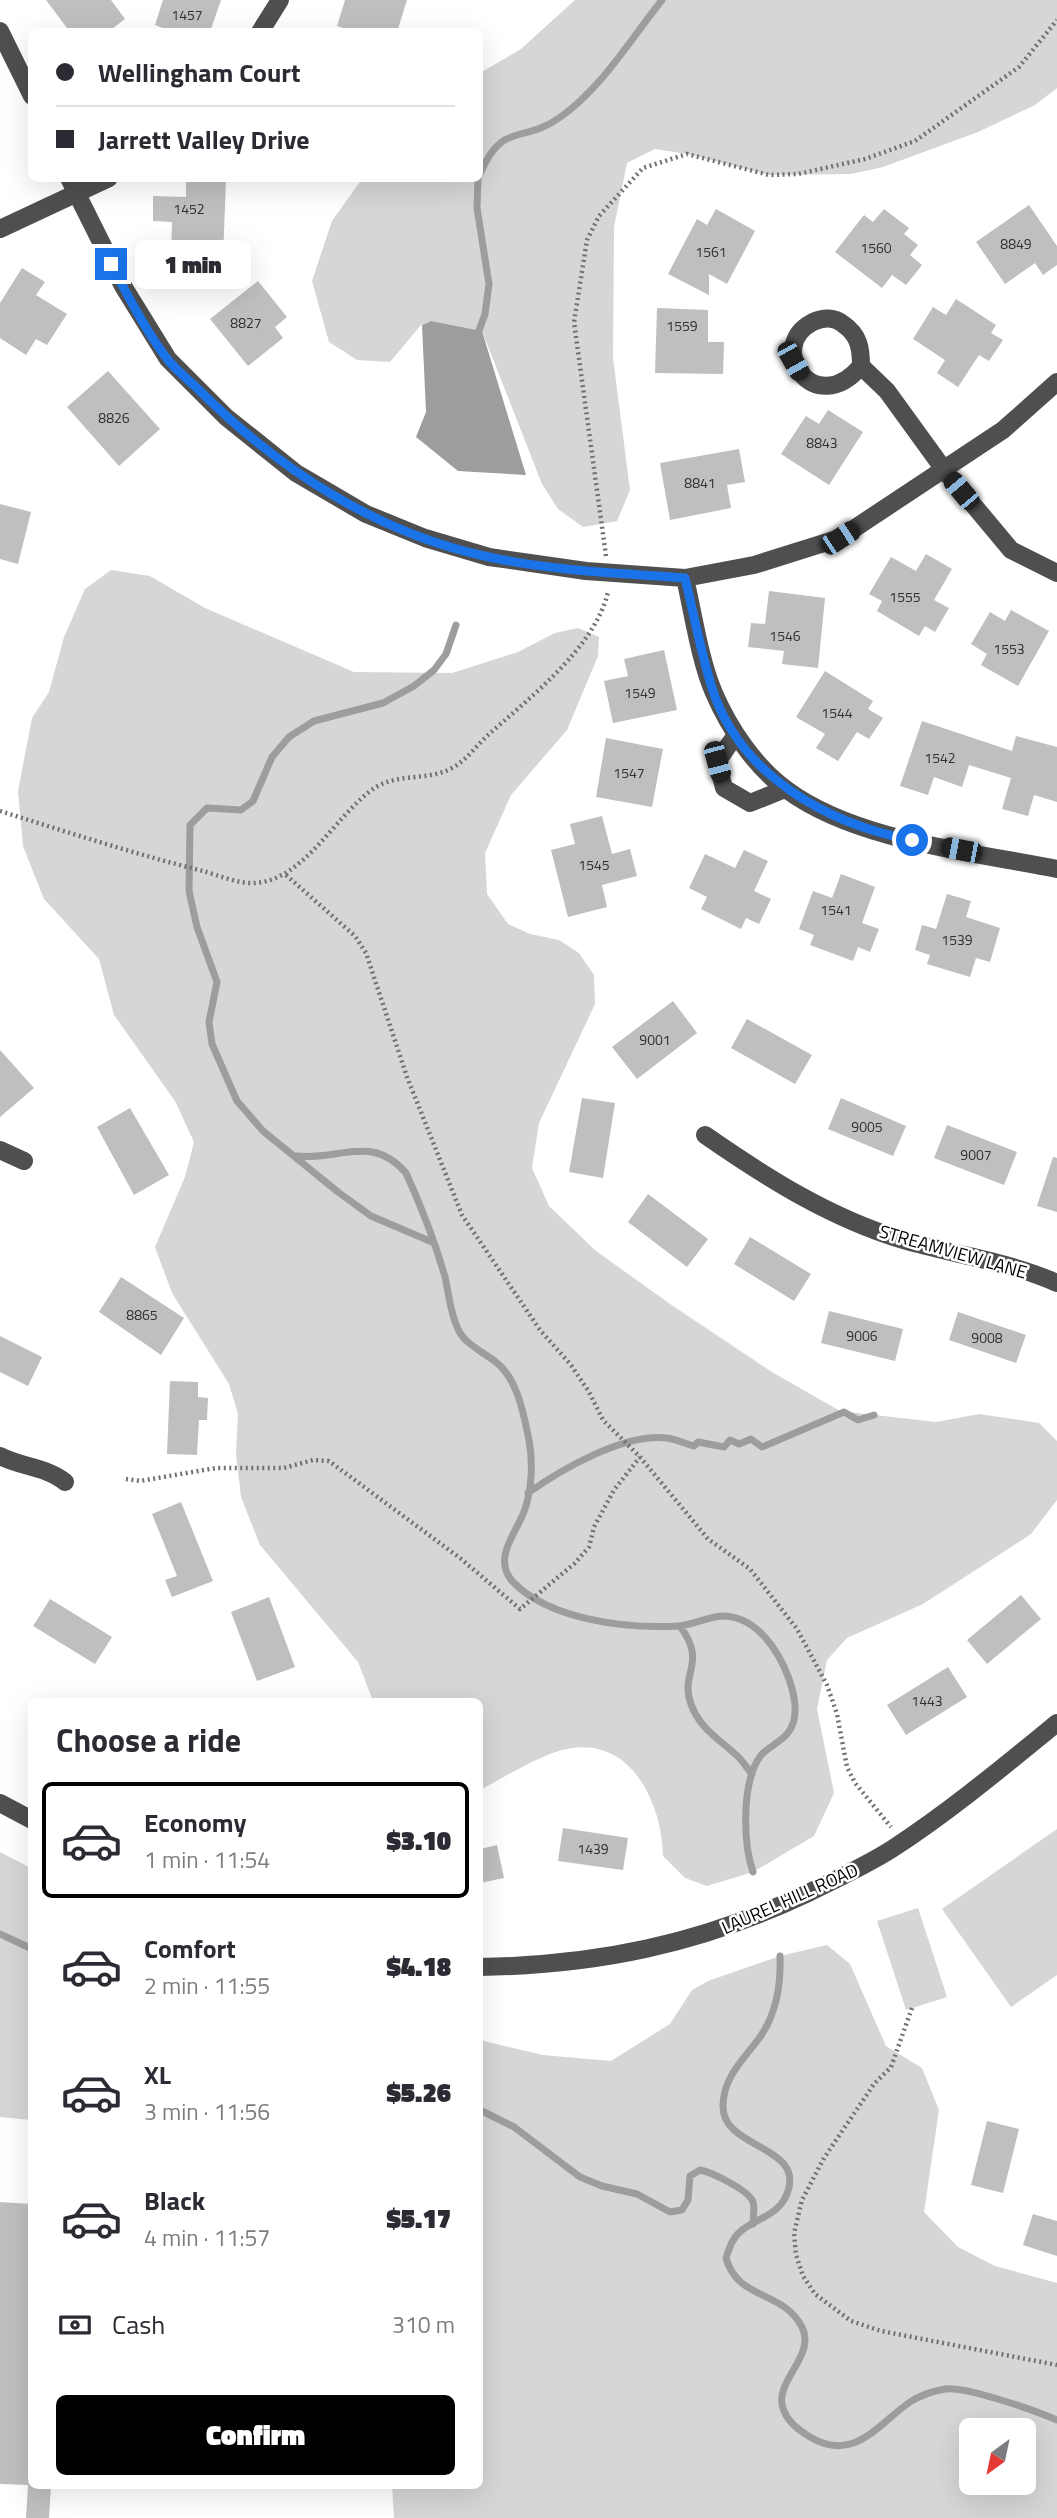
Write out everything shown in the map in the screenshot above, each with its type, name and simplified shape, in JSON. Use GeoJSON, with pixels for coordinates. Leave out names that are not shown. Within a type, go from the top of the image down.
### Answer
{"type":"FeatureCollection","features":[{"type":"Feature","properties":{"kind":"street"},"geometry":{"type":"LineString","coordinates":[[262,28],[280,0]]}},
{"type":"Feature","properties":{"kind":"street"},"geometry":{"type":"LineString","coordinates":[[0,31],[28,88]]}},
{"type":"Feature","properties":{"kind":"street"},"geometry":{"type":"LineString","coordinates":[[0,229],[73,187],[93,182]]}},
{"type":"Feature","properties":{"kind":"street"},"geometry":{"type":"LineString","coordinates":[[73,187],[123,286],[168,359],[226,417],[296,473],[366,514],[425,538],[489,557],[609,573],[685,578],[754,565],[840,538],[1003,430],[1057,382]]}},
{"type":"Feature","properties":{"kind":"street"},"geometry":{"type":"LineString","coordinates":[[861,366],[887,391],[944,471],[1011,550],[1057,573]]}},
{"type":"Feature","properties":{"kind":"street"},"geometry":{"type":"LineString","coordinates":[[685,578],[713,690],[735,736],[785,789],[823,811],[888,836],[1057,869]]}},
{"type":"Feature","properties":{"kind":"street"},"geometry":{"type":"LineString","coordinates":[[735,736],[717,762],[724,788],[750,803],[785,789]]}},
{"type":"Feature","properties":{"kind":"street","name":"STREAMVIEW LANE"},"geometry":{"type":"LineString","coordinates":[[705,1135],[761,1174],[825,1209],[870,1229],[997,1263],[1057,1283]]}},
{"type":"Feature","properties":{"kind":"street"},"geometry":{"type":"LineString","coordinates":[[0,1150],[24,1161]]}},
{"type":"Feature","properties":{"kind":"street"},"geometry":{"type":"LineString","coordinates":[[0,1456],[28,1468],[54,1473],[65,1482]]}},
{"type":"Feature","properties":{"kind":"street","name":"LAUREL HILL ROAD"},"geometry":{"type":"LineString","coordinates":[[483,1967],[578,1962],[648,1950],[710,1934],[761,1915],[856,1870],[903,1841],[983,1783],[1057,1724]]}},
{"type":"Feature","properties":{"kind":"street"},"geometry":{"type":"LineString","coordinates":[[0,1804],[28,1818]]}},
{"type":"Feature","properties":{"kind":"path"},"geometry":{"type":"LineString","coordinates":[[0,811],[175,864],[254,884],[286,875],[357,802],[377,787],[392,779],[451,769],[527,703],[563,665],[592,627],[608,594],[609,573],[574,322],[587,240],[599,216],[643,168],[687,154],[769,175],[798,174],[865,159],[915,141],[1019,67],[1057,20]]}},
{"type":"Feature","properties":{"kind":"path"},"geometry":{"type":"LineString","coordinates":[[286,875],[318,906],[348,929],[366,953],[407,1077],[462,1215],[540,1330],[589,1392],[603,1420],[640,1457],[708,1539],[750,1569],[797,1629],[827,1685],[837,1714],[848,1767],[855,1783],[903,1841]]}},
{"type":"Feature","properties":{"kind":"path"},"geometry":{"type":"LineString","coordinates":[[126,1479],[140,1481],[216,1468],[284,1468],[313,1460],[329,1461],[460,1558],[520,1609],[574,1564],[589,1547],[594,1527],[614,1490],[640,1457]]}},
{"type":"Feature","properties":{"kind":"path"},"geometry":{"type":"LineString","coordinates":[[912,2008],[891,2067],[874,2084],[824,2158],[802,2200],[794,2233],[796,2255],[803,2276],[815,2294],[851,2321],[881,2331],[1057,2365]]}},
{"type":"Feature","properties":{"kind":"shaded area"},"geometry":{"type":"Polygon","coordinates":[[[575,0],[1057,0],[1057,88],[1035,105],[978,132],[883,167],[851,174],[769,175],[687,154],[655,149],[627,163],[614,227],[613,358],[630,490],[617,521],[583,527],[558,509],[542,484],[482,331],[431,321],[421,325],[390,362],[357,360],[329,342],[312,281],[332,221],[360,182],[483,182],[483,71],[521,49],[575,0]]]}},
{"type":"Feature","properties":{"kind":"shaded area"},"geometry":{"type":"Polygon","coordinates":[[[431,321],[482,331],[526,475],[458,471],[416,437],[426,412],[422,325],[431,321]]]}},
{"type":"Feature","properties":{"kind":"shaded area"},"geometry":{"type":"Polygon","coordinates":[[[111,570],[150,576],[205,608],[354,672],[452,673],[518,652],[555,633],[578,628],[599,637],[598,656],[567,730],[511,795],[485,853],[487,894],[508,924],[530,934],[559,940],[579,953],[594,975],[595,1004],[539,1123],[532,1168],[549,1206],[596,1251],[673,1306],[772,1372],[840,1411],[936,1422],[979,1414],[1039,1423],[1057,1441],[1057,1500],[1031,1534],[923,1604],[847,1638],[827,1660],[817,1709],[834,1793],[814,1836],[753,1872],[707,1886],[685,1878],[663,1856],[657,1815],[639,1778],[625,1763],[609,1753],[589,1748],[567,1749],[534,1761],[483,1788],[483,1698],[372,1698],[358,1662],[260,1545],[241,1497],[236,1454],[238,1414],[229,1384],[172,1293],[155,1247],[185,1177],[194,1142],[175,1101],[114,1015],[99,959],[44,899],[23,846],[18,791],[32,718],[49,692],[64,637],[85,589],[111,570]]]}},
{"type":"Feature","properties":{"kind":"shaded area"},"geometry":{"type":"Polygon","coordinates":[[[1057,1829],[1057,1975],[1011,2007],[942,1909],[1057,1829]]]}},
{"type":"Feature","properties":{"kind":"shaded area"},"geometry":{"type":"Polygon","coordinates":[[[0,1852],[28,1866],[28,2120],[0,2117],[0,1852]]]}},
{"type":"Feature","properties":{"kind":"shaded area"},"geometry":{"type":"Polygon","coordinates":[[[918,1908],[947,1997],[906,2010],[877,1921],[918,1908]]]}},
{"type":"Feature","properties":{"kind":"shaded area"},"geometry":{"type":"Polygon","coordinates":[[[827,1945],[850,1964],[886,2046],[922,2068],[939,2110],[924,2212],[958,2247],[995,2266],[1057,2283],[1057,2518],[394,2518],[392,2489],[483,2489],[483,2041],[543,2055],[611,2061],[670,2024],[692,1990],[708,1981],[780,1956],[827,1945]]]}},
{"type":"Feature","properties":{"kind":"building"},"geometry":{"type":"Polygon","coordinates":[[[46,0],[111,0],[125,19],[113,28],[67,28],[46,0]]]}},
{"type":"Feature","properties":{"kind":"building"},"geometry":{"type":"Polygon","coordinates":[[[163,0],[221,0],[211,28],[163,28],[155,25],[163,0]]]}},
{"type":"Feature","properties":{"kind":"building"},"geometry":{"type":"Polygon","coordinates":[[[345,0],[407,0],[398,28],[337,26],[345,0]]]}},
{"type":"Feature","properties":{"kind":"building"},"geometry":{"type":"Polygon","coordinates":[[[186,182],[226,182],[223,258],[171,257],[172,222],[153,221],[153,196],[186,197],[186,182]]]}},
{"type":"Feature","properties":{"kind":"building"},"geometry":{"type":"Polygon","coordinates":[[[1029,205],[1057,246],[1057,265],[1043,275],[1035,263],[1005,284],[976,242],[1029,205]]]}},
{"type":"Feature","properties":{"kind":"building"},"geometry":{"type":"Polygon","coordinates":[[[716,209],[755,231],[727,284],[709,274],[709,295],[668,274],[697,219],[707,225],[716,209]]]}},
{"type":"Feature","properties":{"kind":"building"},"geometry":{"type":"Polygon","coordinates":[[[884,209],[909,228],[904,234],[918,245],[910,255],[922,265],[906,285],[892,275],[882,288],[835,252],[864,215],[873,222],[884,209]]]}},
{"type":"Feature","properties":{"kind":"building"},"geometry":{"type":"Polygon","coordinates":[[[22,268],[45,282],[36,295],[67,314],[47,345],[36,339],[26,355],[0,338],[0,303],[22,268]]]}},
{"type":"Feature","properties":{"kind":"building"},"geometry":{"type":"Polygon","coordinates":[[[258,281],[287,317],[275,327],[283,338],[248,366],[210,319],[258,281]]]}},
{"type":"Feature","properties":{"kind":"building"},"geometry":{"type":"Polygon","coordinates":[[[956,299],[996,325],[991,333],[1003,340],[989,361],[979,355],[958,387],[937,373],[945,360],[913,339],[933,307],[946,315],[956,299]]]}},
{"type":"Feature","properties":{"kind":"building"},"geometry":{"type":"Polygon","coordinates":[[[657,308],[708,310],[708,342],[724,342],[723,374],[655,373],[657,308]]]}},
{"type":"Feature","properties":{"kind":"building"},"geometry":{"type":"Polygon","coordinates":[[[108,371],[160,429],[119,466],[67,407],[108,371]]]}},
{"type":"Feature","properties":{"kind":"building"},"geometry":{"type":"Polygon","coordinates":[[[828,410],[863,432],[829,485],[781,454],[806,416],[819,424],[828,410]]]}},
{"type":"Feature","properties":{"kind":"building"},"geometry":{"type":"Polygon","coordinates":[[[739,449],[745,482],[727,485],[731,508],[670,520],[660,463],[739,449]]]}},
{"type":"Feature","properties":{"kind":"building"},"geometry":{"type":"Polygon","coordinates":[[[0,504],[31,512],[18,564],[0,559],[0,504]]]}},
{"type":"Feature","properties":{"kind":"building"},"geometry":{"type":"Polygon","coordinates":[[[926,554],[952,569],[934,600],[949,608],[935,632],[925,626],[919,636],[877,611],[882,601],[869,594],[891,557],[916,571],[926,554]]]}},
{"type":"Feature","properties":{"kind":"building"},"geometry":{"type":"Polygon","coordinates":[[[769,591],[825,598],[818,668],[782,664],[784,651],[748,647],[751,623],[765,624],[769,591]]]}},
{"type":"Feature","properties":{"kind":"building"},"geometry":{"type":"Polygon","coordinates":[[[1011,610],[1049,631],[1018,686],[981,665],[987,654],[971,644],[990,612],[1005,621],[1011,610]]]}},
{"type":"Feature","properties":{"kind":"building"},"geometry":{"type":"Polygon","coordinates":[[[664,650],[677,710],[613,723],[604,681],[628,676],[624,659],[664,650]]]}},
{"type":"Feature","properties":{"kind":"building"},"geometry":{"type":"Polygon","coordinates":[[[825,671],[873,701],[868,709],[883,718],[869,739],[857,732],[838,761],[816,748],[825,734],[796,717],[825,671]]]}},
{"type":"Feature","properties":{"kind":"building"},"geometry":{"type":"Polygon","coordinates":[[[922,721],[1012,751],[1016,736],[1057,747],[1057,802],[1034,795],[1028,816],[1002,809],[1011,778],[969,765],[962,787],[934,777],[928,795],[900,786],[922,721]]]}},
{"type":"Feature","properties":{"kind":"building"},"geometry":{"type":"Polygon","coordinates":[[[606,738],[663,749],[652,807],[596,797],[606,738]]]}},
{"type":"Feature","properties":{"kind":"building"},"geometry":{"type":"Polygon","coordinates":[[[602,816],[612,854],[630,849],[637,876],[602,885],[607,907],[568,917],[551,850],[575,844],[570,824],[602,816]]]}},
{"type":"Feature","properties":{"kind":"building"},"geometry":{"type":"Polygon","coordinates":[[[744,850],[768,861],[754,891],[771,899],[759,924],[746,918],[741,929],[701,909],[707,897],[689,888],[705,854],[735,868],[744,850]]]}},
{"type":"Feature","properties":{"kind":"building"},"geometry":{"type":"Polygon","coordinates":[[[841,874],[875,887],[862,923],[879,929],[870,952],[858,947],[853,961],[810,945],[814,935],[799,929],[813,891],[832,898],[841,874]]]}},
{"type":"Feature","properties":{"kind":"building"},"geometry":{"type":"Polygon","coordinates":[[[947,894],[971,901],[966,917],[1000,928],[990,962],[976,958],[970,977],[927,964],[930,955],[915,950],[922,925],[936,929],[947,894]]]}},
{"type":"Feature","properties":{"kind":"building"},"geometry":{"type":"Polygon","coordinates":[[[673,1001],[697,1033],[637,1079],[612,1047],[673,1001]]]}},
{"type":"Feature","properties":{"kind":"building"},"geometry":{"type":"Polygon","coordinates":[[[747,1019],[812,1055],[795,1084],[731,1048],[747,1019]]]}},
{"type":"Feature","properties":{"kind":"building"},"geometry":{"type":"Polygon","coordinates":[[[0,1050],[34,1088],[0,1117],[0,1050]]]}},
{"type":"Feature","properties":{"kind":"building"},"geometry":{"type":"Polygon","coordinates":[[[582,1098],[615,1103],[603,1178],[569,1172],[582,1098]]]}},
{"type":"Feature","properties":{"kind":"building"},"geometry":{"type":"Polygon","coordinates":[[[841,1098],[906,1126],[893,1156],[828,1129],[841,1098]]]}},
{"type":"Feature","properties":{"kind":"building"},"geometry":{"type":"Polygon","coordinates":[[[130,1108],[169,1175],[134,1195],[97,1127],[130,1108]]]}},
{"type":"Feature","properties":{"kind":"building"},"geometry":{"type":"Polygon","coordinates":[[[947,1125],[1017,1152],[1004,1185],[934,1158],[947,1125]]]}},
{"type":"Feature","properties":{"kind":"building"},"geometry":{"type":"Polygon","coordinates":[[[1053,1157],[1057,1158],[1057,1212],[1037,1206],[1053,1157]]]}},
{"type":"Feature","properties":{"kind":"building"},"geometry":{"type":"Polygon","coordinates":[[[648,1194],[708,1239],[687,1267],[628,1222],[648,1194]]]}},
{"type":"Feature","properties":{"kind":"building"},"geometry":{"type":"Polygon","coordinates":[[[750,1237],[811,1274],[794,1301],[734,1264],[750,1237]]]}},
{"type":"Feature","properties":{"kind":"building"},"geometry":{"type":"Polygon","coordinates":[[[121,1277],[184,1318],[161,1355],[99,1312],[121,1277]]]}},
{"type":"Feature","properties":{"kind":"building"},"geometry":{"type":"Polygon","coordinates":[[[829,1311],[903,1329],[895,1361],[821,1343],[829,1311]]]}},
{"type":"Feature","properties":{"kind":"building"},"geometry":{"type":"Polygon","coordinates":[[[958,1312],[1026,1335],[1016,1363],[949,1340],[958,1312]]]}},
{"type":"Feature","properties":{"kind":"building"},"geometry":{"type":"Polygon","coordinates":[[[0,1336],[42,1357],[28,1386],[0,1372],[0,1336]]]}},
{"type":"Feature","properties":{"kind":"building"},"geometry":{"type":"Polygon","coordinates":[[[170,1381],[198,1382],[198,1397],[208,1398],[207,1420],[199,1420],[197,1455],[167,1454],[170,1381]]]}},
{"type":"Feature","properties":{"kind":"building"},"geometry":{"type":"Polygon","coordinates":[[[181,1502],[213,1581],[172,1597],[165,1580],[177,1576],[152,1514],[181,1502]]]}},
{"type":"Feature","properties":{"kind":"building"},"geometry":{"type":"Polygon","coordinates":[[[1021,1595],[1041,1619],[987,1664],[967,1640],[1021,1595]]]}},
{"type":"Feature","properties":{"kind":"building"},"geometry":{"type":"Polygon","coordinates":[[[269,1597],[295,1667],[257,1681],[231,1612],[269,1597]]]}},
{"type":"Feature","properties":{"kind":"building"},"geometry":{"type":"Polygon","coordinates":[[[50,1599],[112,1637],[95,1664],[33,1626],[50,1599]]]}},
{"type":"Feature","properties":{"kind":"building"},"geometry":{"type":"Polygon","coordinates":[[[948,1667],[967,1697],[906,1735],[887,1705],[948,1667]]]}},
{"type":"Feature","properties":{"kind":"building"},"geometry":{"type":"Polygon","coordinates":[[[563,1828],[628,1838],[623,1870],[558,1861],[563,1828]]]}},
{"type":"Feature","properties":{"kind":"building"},"geometry":{"type":"Polygon","coordinates":[[[497,1845],[504,1878],[483,1882],[483,1848],[497,1845]]]}},
{"type":"Feature","properties":{"kind":"building"},"geometry":{"type":"Polygon","coordinates":[[[987,2121],[1019,2129],[1003,2193],[971,2185],[987,2121]]]}},
{"type":"Feature","properties":{"kind":"building"},"geometry":{"type":"Polygon","coordinates":[[[0,2202],[28,2204],[28,2485],[0,2484],[0,2202]]]}},
{"type":"Feature","properties":{"kind":"building"},"geometry":{"type":"Polygon","coordinates":[[[1033,2214],[1057,2221],[1057,2256],[1023,2245],[1033,2214]]]}},
{"type":"Feature","properties":{"kind":"building"},"geometry":{"type":"Polygon","coordinates":[[[28,2485],[28,2489],[51,2489],[49,2518],[26,2518],[28,2485]]]}},
{"type":"Feature","properties":{"kind":"waterway"},"geometry":{"type":"LineString","coordinates":[[483,168],[488,157],[505,140],[546,126],[588,93],[662,0]]}},
{"type":"Feature","properties":{"kind":"waterway"},"geometry":{"type":"LineString","coordinates":[[477,336],[485,314],[489,284],[477,208],[478,182]]}},
{"type":"Feature","properties":{"kind":"waterway"},"geometry":{"type":"LineString","coordinates":[[432,1242],[371,1216],[263,1131],[237,1101],[212,1044],[209,1022],[217,982],[197,927],[189,891],[190,825],[207,808],[241,810],[253,801],[272,757],[289,737],[314,721],[383,703],[414,686],[434,670],[446,654],[456,625]]}},
{"type":"Feature","properties":{"kind":"waterway"},"geometry":{"type":"LineString","coordinates":[[296,1156],[312,1157],[368,1151],[381,1154],[406,1173],[437,1251],[458,1329],[470,1344],[504,1370],[515,1389],[522,1410],[530,1448],[531,1475],[525,1509],[505,1554],[507,1573],[513,1582],[547,1605],[568,1613],[613,1623],[658,1627],[689,1624],[718,1616],[736,1618],[756,1629],[773,1647],[789,1679],[795,1714],[787,1734],[762,1754],[750,1779],[746,1829],[753,1872]]}},
{"type":"Feature","properties":{"kind":"waterway"},"geometry":{"type":"LineString","coordinates":[[528,1493],[576,1464],[632,1441],[667,1438],[694,1446],[698,1442],[724,1447],[730,1440],[739,1444],[751,1439],[762,1447],[844,1412],[858,1420],[874,1415]]}},
{"type":"Feature","properties":{"kind":"waterway"},"geometry":{"type":"LineString","coordinates":[[680,1626],[692,1650],[688,1693],[694,1712],[704,1726],[739,1757],[752,1774]]}},
{"type":"Feature","properties":{"kind":"waterway"},"geometry":{"type":"LineString","coordinates":[[0,1934],[28,1947]]}},
{"type":"Feature","properties":{"kind":"waterway"},"geometry":{"type":"LineString","coordinates":[[780,1956],[780,1977],[774,2009],[760,2037],[730,2077],[723,2106],[726,2120],[736,2131],[776,2157],[786,2167],[790,2179],[786,2196],[778,2208],[738,2234],[726,2258],[740,2282],[783,2306],[802,2327],[804,2349],[783,2390],[782,2400],[786,2415],[810,2437],[826,2444],[840,2446],[864,2438],[914,2400],[945,2389],[984,2395],[1057,2420]]}},
{"type":"Feature","properties":{"kind":"waterway"},"geometry":{"type":"LineString","coordinates":[[483,2112],[514,2127],[580,2177],[602,2186],[637,2194],[670,2212],[682,2210],[688,2200],[690,2176],[700,2170],[712,2174],[750,2197],[754,2204],[753,2224]]}},
{"type":"Feature","properties":{"kind":"route"},"geometry":{"type":"LineString","coordinates":[[111,264],[168,359],[226,417],[296,473],[366,514],[425,538],[489,557],[586,571],[685,578],[713,690],[735,736],[785,789],[823,811],[888,836],[912,840]]}}]}
